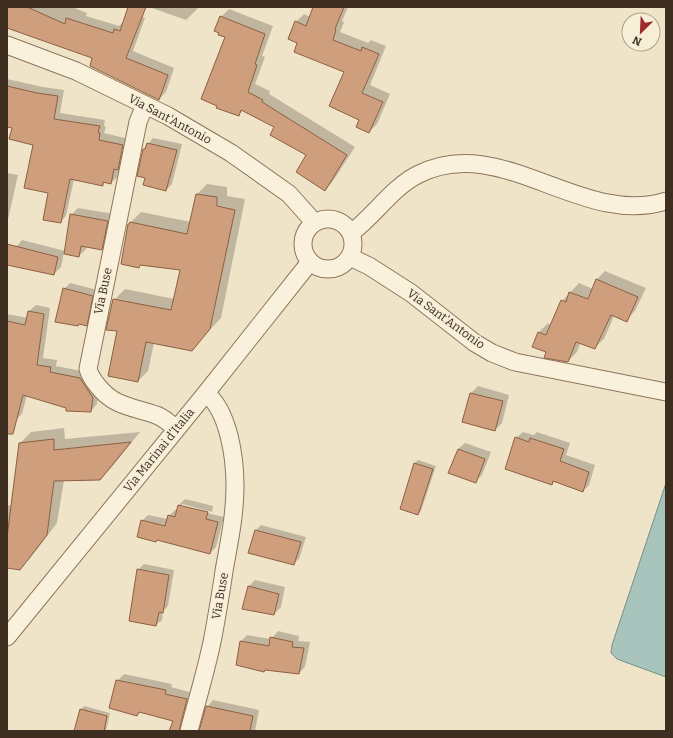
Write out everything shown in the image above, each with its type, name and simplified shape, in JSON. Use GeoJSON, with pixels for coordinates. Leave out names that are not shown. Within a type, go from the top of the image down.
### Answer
{"type":"FeatureCollection","features":[{"type":"Feature","properties":{"kind":"street","name":"Via Sant'Antonio"},"geometry":{"type":"LineString","coordinates":[[7,47],[76,72],[168,116],[231,153],[289,194],[314,222]]}},
{"type":"Feature","properties":{"kind":"street","name":"Via Buse"},"geometry":{"type":"LineString","coordinates":[[145,105],[138,122],[88,369],[92,379],[113,401],[126,407],[157,415],[176,428]]}},
{"type":"Feature","properties":{"kind":"street"},"geometry":{"type":"LineString","coordinates":[[351,233],[363,224],[405,182],[429,170],[455,163],[482,164],[495,167],[609,204],[637,207],[666,202]]}},
{"type":"Feature","properties":{"kind":"street"},"geometry":{"type":"LineString","coordinates":[[328,218],[335,219],[347,227],[351,233],[353,245],[350,257],[340,266],[334,268],[322,268],[310,262],[306,257],[302,245],[305,232],[314,222],[328,218]]}},
{"type":"Feature","properties":{"kind":"street","name":"Via Sant'Antonio"},"geometry":{"type":"LineString","coordinates":[[350,257],[369,266],[412,293],[475,343],[492,353],[515,362],[666,392]]}},
{"type":"Feature","properties":{"kind":"street","name":"Via Marinai d'Italia"},"geometry":{"type":"LineString","coordinates":[[7,637],[206,393],[310,262]]}},
{"type":"Feature","properties":{"kind":"street","name":"Via Buse"},"geometry":{"type":"LineString","coordinates":[[189,731],[213,638],[230,542],[234,492],[233,466],[228,434],[218,407],[212,398],[206,393]]}},
{"type":"Feature","properties":{"kind":"water"},"geometry":{"type":"Polygon","coordinates":[[[666,483],[666,677],[617,659],[611,653],[612,645],[666,483]]]}},
{"type":"Feature","properties":{"kind":"building"},"geometry":{"type":"Polygon","coordinates":[[[7,7],[27,7],[65,24],[66,18],[113,33],[114,29],[120,31],[128,7],[146,7],[126,58],[168,75],[159,100],[90,66],[92,58],[7,28],[7,7]]]}},
{"type":"Feature","properties":{"kind":"building"},"geometry":{"type":"Polygon","coordinates":[[[313,7],[344,7],[335,29],[333,40],[361,51],[362,47],[379,54],[362,93],[383,102],[369,133],[356,127],[359,120],[329,106],[344,72],[294,52],[297,43],[288,39],[295,21],[306,26],[313,7]]]}},
{"type":"Feature","properties":{"kind":"building"},"geometry":{"type":"Polygon","coordinates":[[[220,16],[265,34],[248,92],[263,100],[262,102],[347,155],[325,191],[296,172],[306,155],[270,135],[274,127],[241,110],[239,116],[216,108],[217,106],[201,99],[225,37],[218,35],[219,33],[214,31],[220,16]]]}},
{"type":"Feature","properties":{"kind":"building"},"geometry":{"type":"Polygon","coordinates":[[[7,86],[58,96],[54,119],[100,126],[98,132],[100,133],[99,140],[123,145],[118,170],[114,169],[111,184],[103,182],[103,186],[70,179],[61,223],[43,220],[48,193],[24,188],[33,145],[9,139],[12,128],[7,127],[7,86]]]}},
{"type":"Feature","properties":{"kind":"building"},"geometry":{"type":"Polygon","coordinates":[[[147,143],[177,150],[166,191],[143,185],[145,178],[137,176],[143,149],[145,149],[147,143]]]}},
{"type":"Feature","properties":{"kind":"building"},"geometry":{"type":"Polygon","coordinates":[[[196,194],[217,197],[217,206],[235,210],[210,329],[192,351],[146,342],[138,382],[108,376],[117,331],[106,330],[113,299],[171,310],[180,270],[140,265],[139,268],[121,264],[128,224],[130,222],[187,234],[196,194]]]}},
{"type":"Feature","properties":{"kind":"building"},"geometry":{"type":"Polygon","coordinates":[[[70,214],[108,221],[102,250],[81,246],[79,257],[64,254],[70,214]]]}},
{"type":"Feature","properties":{"kind":"building"},"geometry":{"type":"Polygon","coordinates":[[[7,244],[58,257],[54,275],[7,265],[7,244]]]}},
{"type":"Feature","properties":{"kind":"building"},"geometry":{"type":"Polygon","coordinates":[[[596,279],[638,297],[627,322],[611,315],[595,349],[576,342],[568,362],[544,358],[546,352],[532,347],[538,332],[546,335],[561,300],[566,302],[569,292],[588,299],[596,279]]]}},
{"type":"Feature","properties":{"kind":"building"},"geometry":{"type":"Polygon","coordinates":[[[63,288],[93,296],[87,326],[55,322],[63,288]]]}},
{"type":"Feature","properties":{"kind":"building"},"geometry":{"type":"Polygon","coordinates":[[[28,311],[44,314],[37,365],[51,367],[50,372],[80,378],[93,398],[91,412],[66,411],[66,408],[23,395],[13,434],[7,434],[7,321],[25,325],[28,311]]]}},
{"type":"Feature","properties":{"kind":"building"},"geometry":{"type":"Polygon","coordinates":[[[470,393],[503,401],[495,431],[462,422],[470,393]]]}},
{"type":"Feature","properties":{"kind":"building"},"geometry":{"type":"Polygon","coordinates":[[[515,437],[529,442],[530,438],[564,449],[560,461],[589,472],[583,492],[553,481],[552,485],[505,469],[515,437]]]}},
{"type":"Feature","properties":{"kind":"building"},"geometry":{"type":"Polygon","coordinates":[[[54,439],[54,450],[131,442],[100,480],[54,481],[47,535],[20,570],[7,568],[7,537],[19,443],[54,439]]]}},
{"type":"Feature","properties":{"kind":"building"},"geometry":{"type":"Polygon","coordinates":[[[458,449],[485,459],[476,483],[448,473],[458,449]]]}},
{"type":"Feature","properties":{"kind":"building"},"geometry":{"type":"Polygon","coordinates":[[[414,463],[433,469],[418,515],[400,509],[414,463]]]}},
{"type":"Feature","properties":{"kind":"building"},"geometry":{"type":"Polygon","coordinates":[[[178,505],[208,512],[206,519],[218,522],[210,554],[157,540],[156,542],[137,537],[141,520],[165,526],[168,515],[175,517],[178,505]]]}},
{"type":"Feature","properties":{"kind":"building"},"geometry":{"type":"Polygon","coordinates":[[[255,530],[301,542],[294,565],[248,553],[255,530]]]}},
{"type":"Feature","properties":{"kind":"building"},"geometry":{"type":"Polygon","coordinates":[[[137,569],[169,575],[163,613],[159,612],[156,626],[129,621],[137,569]]]}},
{"type":"Feature","properties":{"kind":"building"},"geometry":{"type":"Polygon","coordinates":[[[248,586],[279,594],[274,615],[242,609],[248,586]]]}},
{"type":"Feature","properties":{"kind":"building"},"geometry":{"type":"Polygon","coordinates":[[[270,637],[293,642],[292,647],[304,648],[299,674],[265,670],[264,672],[236,665],[240,641],[269,646],[270,637]]]}},
{"type":"Feature","properties":{"kind":"building"},"geometry":{"type":"Polygon","coordinates":[[[116,680],[166,690],[165,694],[187,699],[179,731],[169,731],[173,721],[139,712],[137,716],[109,708],[116,680]]]}},
{"type":"Feature","properties":{"kind":"building"},"geometry":{"type":"Polygon","coordinates":[[[206,706],[253,716],[250,731],[199,731],[206,706]]]}},
{"type":"Feature","properties":{"kind":"building"},"geometry":{"type":"Polygon","coordinates":[[[80,709],[107,716],[104,731],[74,731],[80,709]]]}}]}
